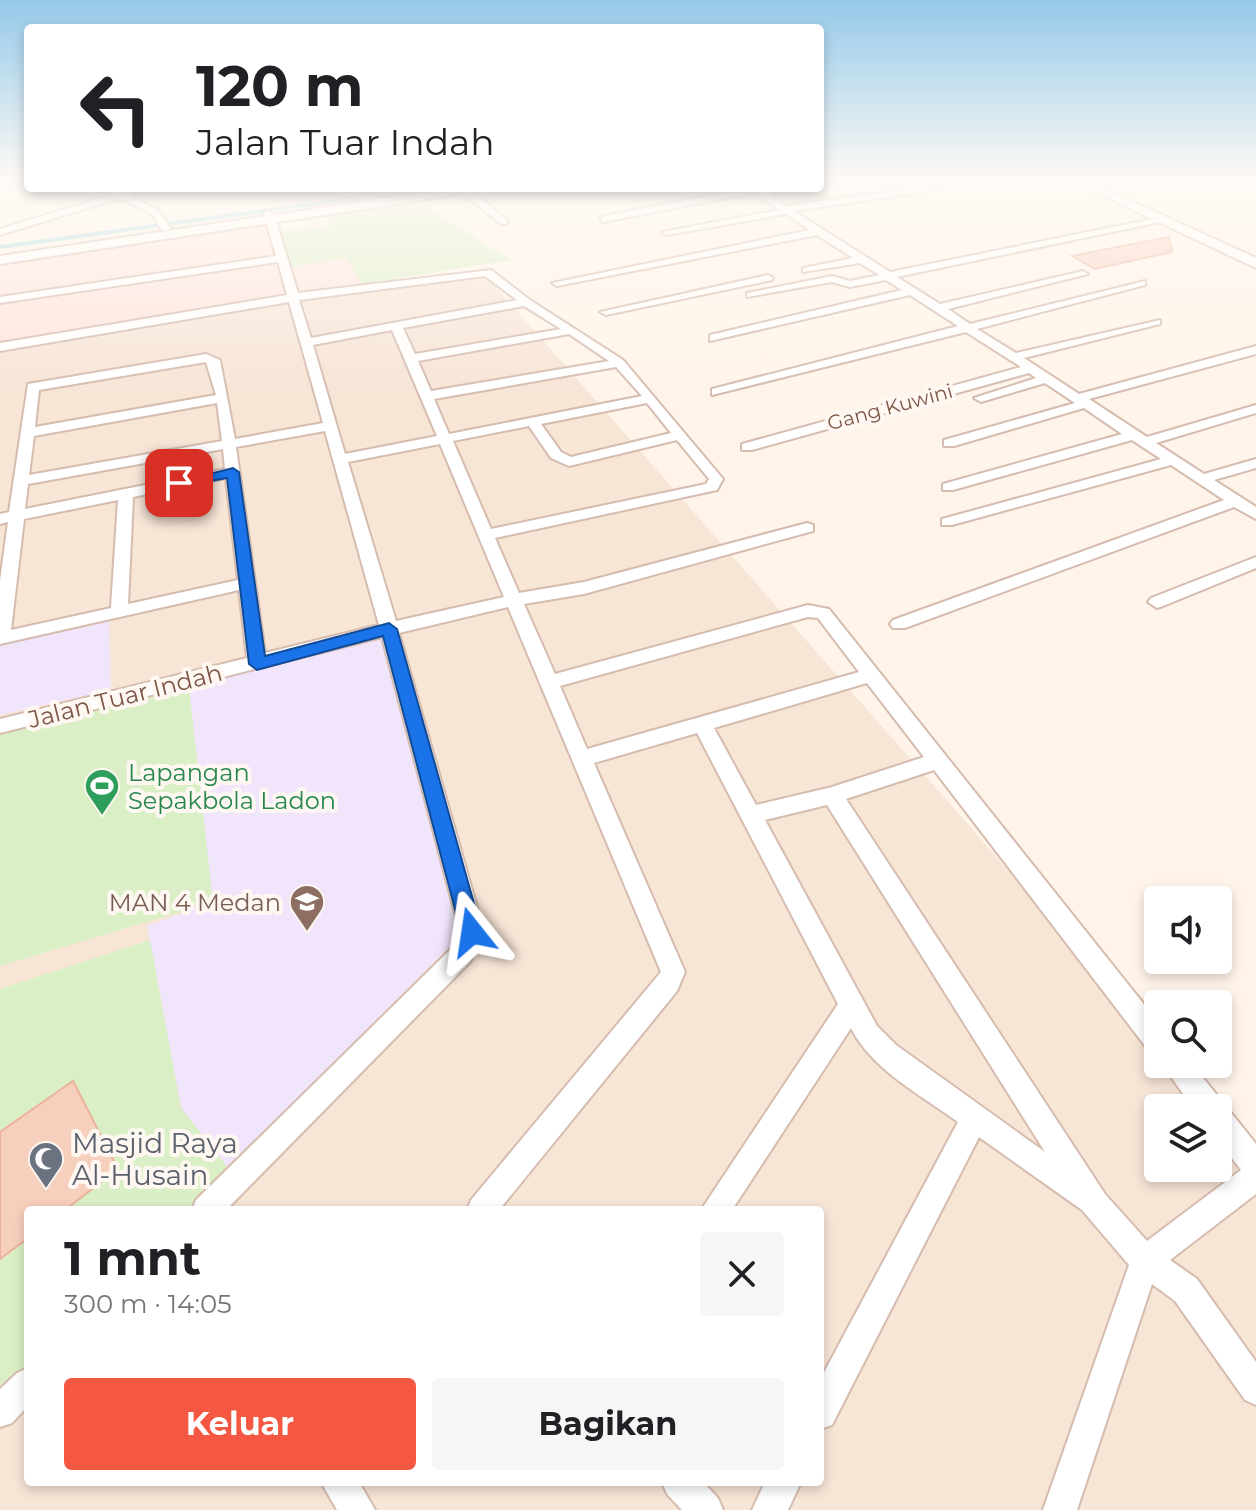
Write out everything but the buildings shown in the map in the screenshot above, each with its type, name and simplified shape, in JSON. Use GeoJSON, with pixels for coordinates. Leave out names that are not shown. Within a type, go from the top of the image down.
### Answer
{"type":"FeatureCollection","features":[{"type":"Feature","properties":{"kind":"main road"},"geometry":{"type":"LineString","coordinates":[[1234,253],[1256,264]]}},
{"type":"Feature","properties":{"kind":"street"},"geometry":{"type":"LineString","coordinates":[[0,260],[40,253]]}},
{"type":"Feature","properties":{"kind":"street"},"geometry":{"type":"LineString","coordinates":[[210,1206],[469,943],[472,932],[295,297],[280,253]]}},
{"type":"Feature","properties":{"kind":"street"},"geometry":{"type":"LineString","coordinates":[[557,283],[706,253]]}},
{"type":"Feature","properties":{"kind":"street"},"geometry":{"type":"LineString","coordinates":[[854,253],[1256,514]]}},
{"type":"Feature","properties":{"kind":"street"},"geometry":{"type":"LineString","coordinates":[[751,295],[832,279],[850,284],[996,253]]}},
{"type":"Feature","properties":{"kind":"street"},"geometry":{"type":"LineString","coordinates":[[0,300],[281,258]]}},
{"type":"Feature","properties":{"kind":"street"},"geometry":{"type":"LineString","coordinates":[[606,312],[862,259]]}},
{"type":"Feature","properties":{"kind":"street"},"geometry":{"type":"LineString","coordinates":[[0,347],[295,297],[482,271],[619,363],[716,479],[712,487],[485,535]]}},
{"type":"Feature","properties":{"kind":"street"},"geometry":{"type":"LineString","coordinates":[[939,308],[1083,274]]}},
{"type":"Feature","properties":{"kind":"street"},"geometry":{"type":"LineString","coordinates":[[717,392],[1141,283]]}},
{"type":"Feature","properties":{"kind":"street"},"geometry":{"type":"LineString","coordinates":[[714,338],[913,291]]}},
{"type":"Feature","properties":{"kind":"street"},"geometry":{"type":"LineString","coordinates":[[307,342],[526,302]]}},
{"type":"Feature","properties":{"kind":"street"},"geometry":{"type":"LineString","coordinates":[[1015,357],[1156,322]]}},
{"type":"Feature","properties":{"kind":"street"},"geometry":{"type":"LineString","coordinates":[[396,325],[412,358],[442,439],[673,972],[668,983],[484,1206]]}},
{"type":"Feature","properties":{"kind":"street"},"geometry":{"type":"LineString","coordinates":[[412,358],[573,330]]}},
{"type":"Feature","properties":{"kind":"street"},"geometry":{"type":"LineString","coordinates":[[949,443],[1256,350]]}},
{"type":"Feature","properties":{"kind":"street"},"geometry":{"type":"LineString","coordinates":[[247,583],[1,638],[9,517],[22,481],[33,387],[211,358],[223,398],[233,472],[247,583],[257,664]]}},
{"type":"Feature","properties":{"kind":"street"},"geometry":{"type":"LineString","coordinates":[[427,396],[619,363]]}},
{"type":"Feature","properties":{"kind":"street","name":"Gang Kuwini"},"geometry":{"type":"LineString","coordinates":[[747,447],[1033,368]]}},
{"type":"Feature","properties":{"kind":"street"},"geometry":{"type":"LineString","coordinates":[[981,398],[1049,378]]}},
{"type":"Feature","properties":{"kind":"street"},"geometry":{"type":"LineString","coordinates":[[27,433],[223,398]]}},
{"type":"Feature","properties":{"kind":"street"},"geometry":{"type":"LineString","coordinates":[[340,459],[648,399]]}},
{"type":"Feature","properties":{"kind":"street"},"geometry":{"type":"LineString","coordinates":[[948,487],[1256,409]]}},
{"type":"Feature","properties":{"kind":"street"},"geometry":{"type":"LineString","coordinates":[[533,422],[556,455],[569,462],[678,436]]}},
{"type":"Feature","properties":{"kind":"street"},"geometry":{"type":"LineString","coordinates":[[22,481],[330,426]]}},
{"type":"Feature","properties":{"kind":"street"},"geometry":{"type":"LineString","coordinates":[[947,522],[1173,460]]}},
{"type":"Feature","properties":{"kind":"street"},"geometry":{"type":"LineString","coordinates":[[1202,479],[1256,463]]}},
{"type":"Feature","properties":{"kind":"street"},"geometry":{"type":"LineString","coordinates":[[9,517],[233,472]]}},
{"type":"Feature","properties":{"kind":"street"},"geometry":{"type":"LineString","coordinates":[[119,611],[126,494]]}},
{"type":"Feature","properties":{"kind":"street"},"geometry":{"type":"LineString","coordinates":[[899,624],[1236,501]]}},
{"type":"Feature","properties":{"kind":"street","name":"Jalan Tuar Indah"},"geometry":{"type":"LineString","coordinates":[[0,726],[389,629],[514,600],[584,588],[807,528]]}},
{"type":"Feature","properties":{"kind":"street"},"geometry":{"type":"LineString","coordinates":[[1157,602],[1256,562]]}},
{"type":"Feature","properties":{"kind":"street"},"geometry":{"type":"LineString","coordinates":[[549,682],[808,611],[823,613],[935,761],[1144,1024]]}},
{"type":"Feature","properties":{"kind":"street"},"geometry":{"type":"LineString","coordinates":[[580,759],[870,675]]}},
{"type":"Feature","properties":{"kind":"street"},"geometry":{"type":"LineString","coordinates":[[703,725],[754,814],[851,1006],[877,1046],[1095,1204]]}},
{"type":"Feature","properties":{"kind":"street"},"geometry":{"type":"LineString","coordinates":[[754,814],[832,795],[935,761]]}},
{"type":"Feature","properties":{"kind":"street"},"geometry":{"type":"LineString","coordinates":[[832,795],[1095,1204],[1145,1261],[1186,1290],[1256,1389]]}},
{"type":"Feature","properties":{"kind":"street"},"geometry":{"type":"LineString","coordinates":[[718,1206],[851,1006]]}},
{"type":"Feature","properties":{"kind":"street"},"geometry":{"type":"LineString","coordinates":[[1186,1078],[1199,1094]]}},
{"type":"Feature","properties":{"kind":"street"},"geometry":{"type":"LineString","coordinates":[[824,1405],[975,1117]]}},
{"type":"Feature","properties":{"kind":"street"},"geometry":{"type":"LineString","coordinates":[[1232,1136],[1256,1166]]}},
{"type":"Feature","properties":{"kind":"street"},"geometry":{"type":"LineString","coordinates":[[1060,1510],[1145,1261],[1256,1176]]}},
{"type":"Feature","properties":{"kind":"street"},"geometry":{"type":"LineString","coordinates":[[0,1411],[24,1388]]}},
{"type":"Feature","properties":{"kind":"street"},"geometry":{"type":"LineString","coordinates":[[341,1486],[358,1510]]}},
{"type":"Feature","properties":{"kind":"street"},"geometry":{"type":"LineString","coordinates":[[683,1486],[706,1510]]}},
{"type":"Feature","properties":{"kind":"street"},"geometry":{"type":"LineString","coordinates":[[769,1510],[782,1486]]}},
{"type":"Feature","properties":{"kind":"shaded area"},"geometry":{"type":"Polygon","coordinates":[[[50,253],[277,253],[288,296],[0,345],[0,267],[14,259],[50,253]]]}},
{"type":"Feature","properties":{"kind":"shaded area"},"geometry":{"type":"Polygon","coordinates":[[[347,258],[362,284],[297,295],[290,267],[347,258]]]}},
{"type":"Feature","properties":{"kind":"shaded area"},"geometry":{"type":"Polygon","coordinates":[[[482,271],[1144,1025],[1144,1078],[1190,1078],[1205,1094],[1144,1094],[1144,1182],[1232,1182],[1232,1125],[1256,1153],[1256,1510],[0,1510],[0,345],[482,271]]]}},
{"type":"Feature","properties":{"kind":"shaded area"},"geometry":{"type":"Polygon","coordinates":[[[109,616],[111,690],[0,715],[0,638],[109,616]]]}},
{"type":"Feature","properties":{"kind":"shaded area","name":"MAN 4 Medan"},"geometry":{"type":"Polygon","coordinates":[[[385,635],[465,940],[233,1174],[181,1108],[147,926],[213,902],[194,756],[189,687],[385,635]]]}},
{"type":"Feature","properties":{"kind":"green space"},"geometry":{"type":"Polygon","coordinates":[[[286,253],[501,253],[511,260],[362,284],[347,258],[290,267],[286,253]]]}},
{"type":"Feature","properties":{"kind":"green space","name":"Lapangan Sepakbola Ladon"},"geometry":{"type":"Polygon","coordinates":[[[189,687],[213,902],[0,966],[0,732],[189,687]]]}},
{"type":"Feature","properties":{"kind":"green space"},"geometry":{"type":"Polygon","coordinates":[[[150,940],[181,1108],[233,1174],[199,1206],[24,1206],[24,1373],[0,1396],[0,989],[150,940]]]}},
{"type":"Feature","properties":{"kind":"place","name":"Lapangan Sepakbola Ladon"},"geometry":{"type":"Point","coordinates":[102,817]}},
{"type":"Feature","properties":{"kind":"place","name":"MAN 4 Medan"},"geometry":{"type":"Point","coordinates":[307,933]}},
{"type":"Feature","properties":{"kind":"place","name":"Masjid Raya Al-Husain"},"geometry":{"type":"Point","coordinates":[46,1190]}},
{"type":"Feature","properties":{"kind":"route"},"geometry":{"type":"LineString","coordinates":[[179,483],[233,472],[257,664],[389,629],[472,932]]}}]}
